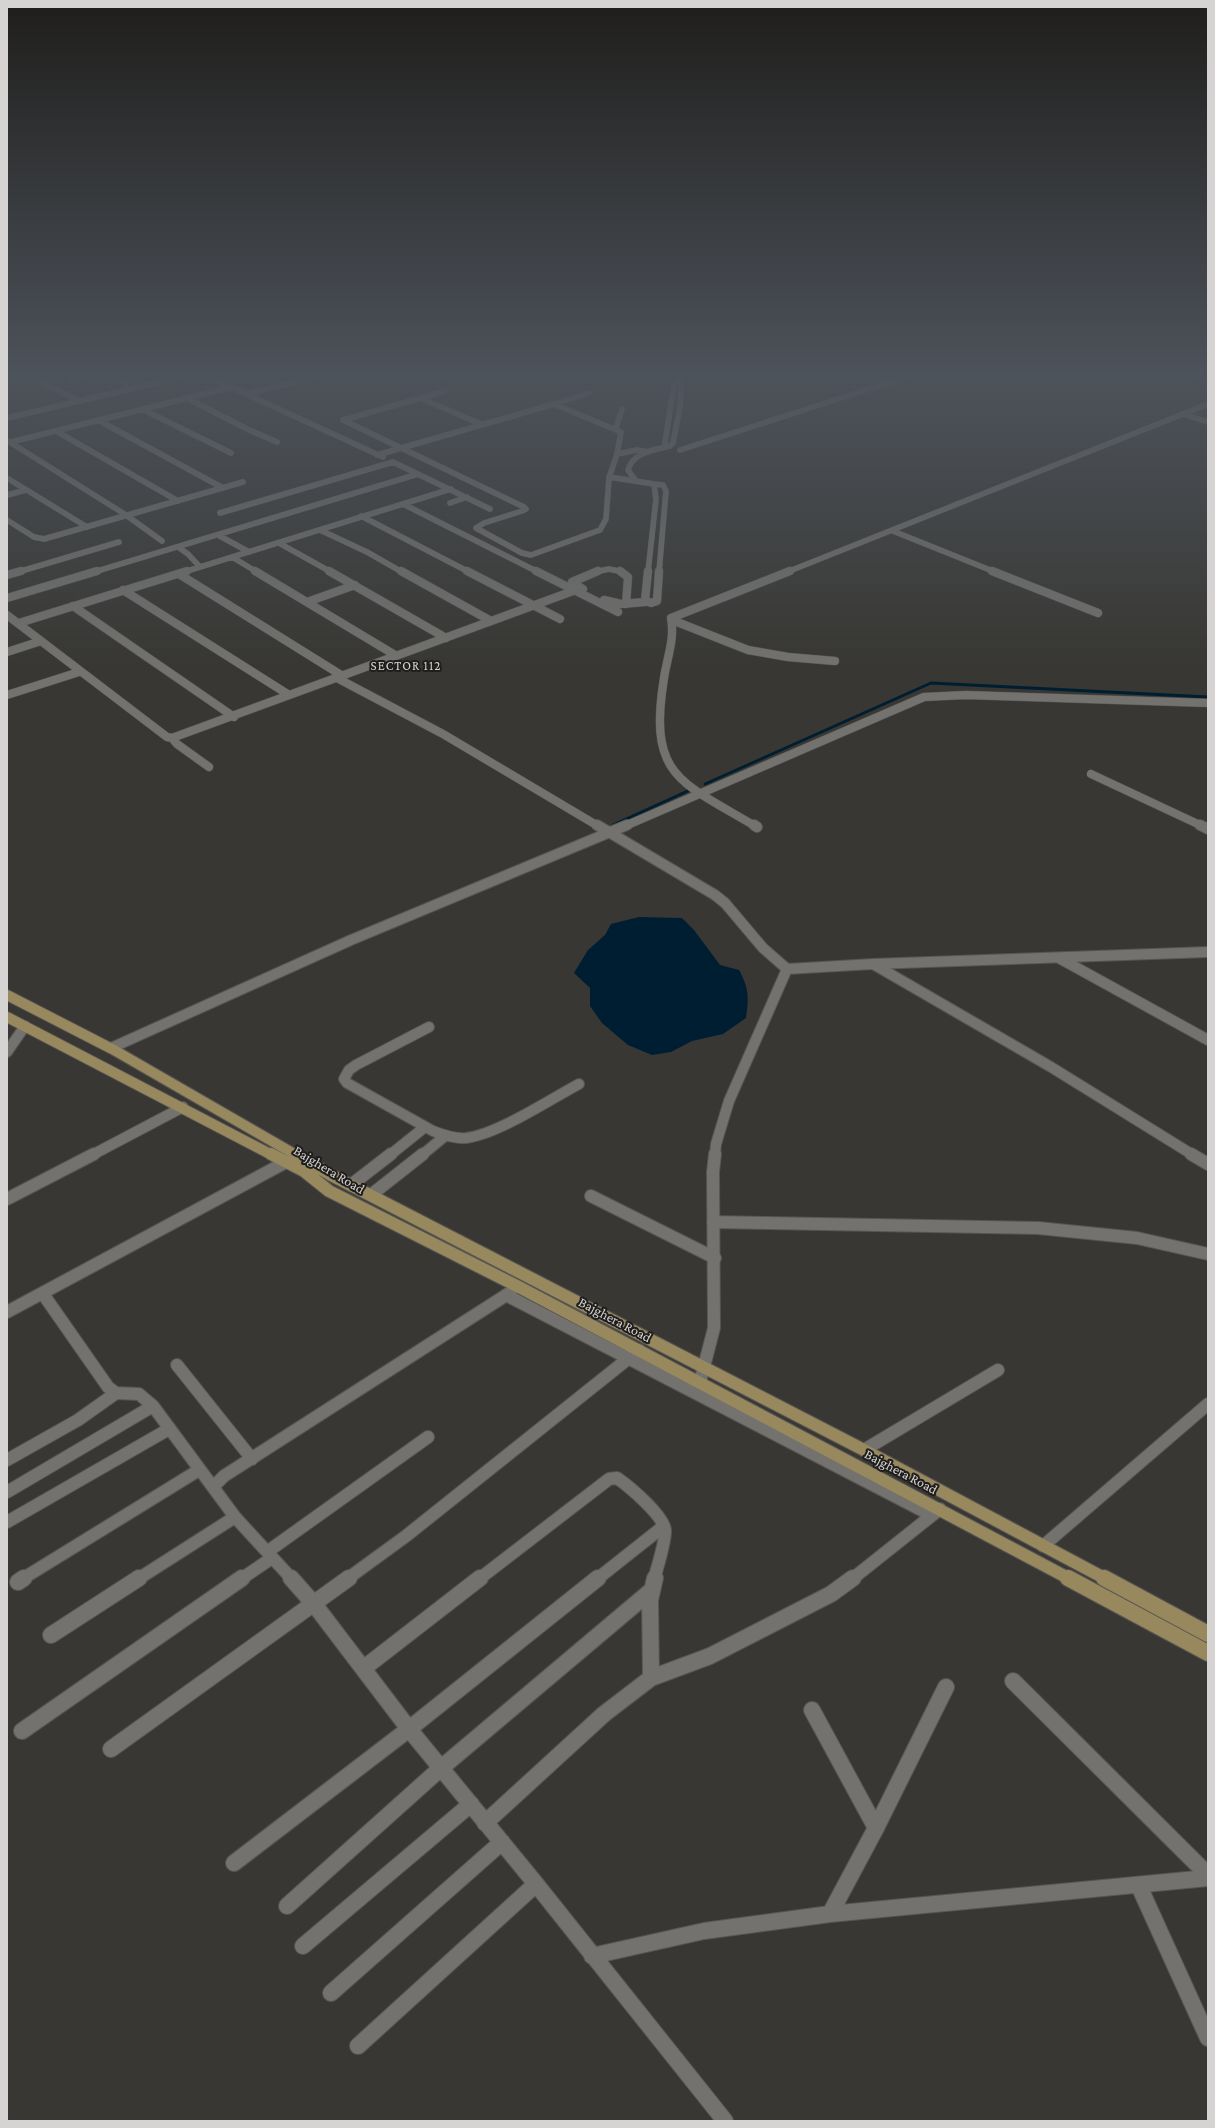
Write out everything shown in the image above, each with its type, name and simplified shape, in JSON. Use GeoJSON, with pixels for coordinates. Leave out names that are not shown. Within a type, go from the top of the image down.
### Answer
{"type":"FeatureCollection","features":[{"type":"Feature","properties":{"kind":"main road","name":"Bajghera Road"},"geometry":{"type":"LineString","coordinates":[[7,995],[111,1048],[333,1176],[864,1450],[1208,1634]]}},
{"type":"Feature","properties":{"kind":"main road","name":"Bajghera Road"},"geometry":{"type":"LineString","coordinates":[[7,1017],[304,1171],[329,1191],[519,1287],[700,1382],[935,1512],[1208,1653]]}},
{"type":"Feature","properties":{"kind":"main road"},"geometry":{"type":"LineString","coordinates":[[132,1081],[152,1071]]}},
{"type":"Feature","properties":{"kind":"street"},"geometry":{"type":"LineString","coordinates":[[62,474],[126,515],[162,541]]}},
{"type":"Feature","properties":{"kind":"street"},"geometry":{"type":"LineString","coordinates":[[131,474],[178,501]]}},
{"type":"Feature","properties":{"kind":"street"},"geometry":{"type":"LineString","coordinates":[[199,474],[224,488]]}},
{"type":"Feature","properties":{"kind":"street"},"geometry":{"type":"LineString","coordinates":[[220,512],[350,474]]}},
{"type":"Feature","properties":{"kind":"street"},"geometry":{"type":"LineString","coordinates":[[7,598],[417,474]]}},
{"type":"Feature","properties":{"kind":"street"},"geometry":{"type":"LineString","coordinates":[[419,474],[490,509]]}},
{"type":"Feature","properties":{"kind":"street"},"geometry":{"type":"LineString","coordinates":[[455,474],[526,508],[522,511],[479,525],[476,528],[528,554],[546,551],[602,529],[608,508],[609,477],[663,485],[666,489],[657,601],[654,603],[645,602],[626,604],[608,602],[572,582],[611,567],[621,571],[629,578],[626,604]]}},
{"type":"Feature","properties":{"kind":"street"},"geometry":{"type":"LineString","coordinates":[[630,474],[636,481]]}},
{"type":"Feature","properties":{"kind":"street"},"geometry":{"type":"LineString","coordinates":[[757,827],[701,793],[671,768],[661,742],[659,718],[667,661],[673,640],[671,618],[1032,474]]}},
{"type":"Feature","properties":{"kind":"street"},"geometry":{"type":"LineString","coordinates":[[7,478],[87,527]]}},
{"type":"Feature","properties":{"kind":"street"},"geometry":{"type":"LineString","coordinates":[[7,520],[34,537],[41,539],[243,482]]}},
{"type":"Feature","properties":{"kind":"street"},"geometry":{"type":"LineString","coordinates":[[645,602],[655,505],[654,484]]}},
{"type":"Feature","properties":{"kind":"street"},"geometry":{"type":"LineString","coordinates":[[19,623],[123,590],[200,568],[450,489]]}},
{"type":"Feature","properties":{"kind":"street"},"geometry":{"type":"LineString","coordinates":[[7,495],[26,490]]}},
{"type":"Feature","properties":{"kind":"street"},"geometry":{"type":"LineString","coordinates":[[450,503],[467,497]]}},
{"type":"Feature","properties":{"kind":"street"},"geometry":{"type":"LineString","coordinates":[[403,504],[573,591],[618,612]]}},
{"type":"Feature","properties":{"kind":"street"},"geometry":{"type":"LineString","coordinates":[[655,505],[665,506]]}},
{"type":"Feature","properties":{"kind":"street"},"geometry":{"type":"LineString","coordinates":[[361,516],[560,619]]}},
{"type":"Feature","properties":{"kind":"street"},"geometry":{"type":"LineString","coordinates":[[320,530],[366,552],[491,621]]}},
{"type":"Feature","properties":{"kind":"street"},"geometry":{"type":"LineString","coordinates":[[893,530],[1098,613]]}},
{"type":"Feature","properties":{"kind":"street"},"geometry":{"type":"LineString","coordinates":[[218,535],[249,552]]}},
{"type":"Feature","properties":{"kind":"street"},"geometry":{"type":"LineString","coordinates":[[7,575],[119,542]]}},
{"type":"Feature","properties":{"kind":"street"},"geometry":{"type":"LineString","coordinates":[[279,543],[446,638]]}},
{"type":"Feature","properties":{"kind":"street"},"geometry":{"type":"LineString","coordinates":[[178,547],[188,554],[200,568]]}},
{"type":"Feature","properties":{"kind":"street"},"geometry":{"type":"LineString","coordinates":[[232,557],[395,655]]}},
{"type":"Feature","properties":{"kind":"street"},"geometry":{"type":"LineString","coordinates":[[179,574],[338,676],[443,734],[611,832],[671,870],[720,898],[763,948],[787,969],[873,964],[1208,952]]}},
{"type":"Feature","properties":{"kind":"street"},"geometry":{"type":"LineString","coordinates":[[307,602],[355,585]]}},
{"type":"Feature","properties":{"kind":"street"},"geometry":{"type":"LineString","coordinates":[[123,590],[289,695]]}},
{"type":"Feature","properties":{"kind":"street"},"geometry":{"type":"LineString","coordinates":[[7,615],[79,672],[167,737],[172,738],[234,717],[338,676],[573,591]]}},
{"type":"Feature","properties":{"kind":"street"},"geometry":{"type":"LineString","coordinates":[[73,606],[234,717]]}},
{"type":"Feature","properties":{"kind":"street"},"geometry":{"type":"LineString","coordinates":[[672,620],[756,652],[796,658],[835,661]]}},
{"type":"Feature","properties":{"kind":"street"},"geometry":{"type":"LineString","coordinates":[[7,652],[41,641]]}},
{"type":"Feature","properties":{"kind":"street"},"geometry":{"type":"LineString","coordinates":[[7,695],[79,672]]}},
{"type":"Feature","properties":{"kind":"street"},"geometry":{"type":"LineString","coordinates":[[111,1048],[351,940],[611,832],[930,696],[1208,703]]}},
{"type":"Feature","properties":{"kind":"street"},"geometry":{"type":"LineString","coordinates":[[172,738],[177,744],[209,767]]}},
{"type":"Feature","properties":{"kind":"street"},"geometry":{"type":"LineString","coordinates":[[1092,774],[1208,829]]}},
{"type":"Feature","properties":{"kind":"street"},"geometry":{"type":"LineString","coordinates":[[1059,958],[1208,1040]]}},
{"type":"Feature","properties":{"kind":"street"},"geometry":{"type":"LineString","coordinates":[[873,964],[1051,1067],[1208,1164]]}},
{"type":"Feature","properties":{"kind":"street"},"geometry":{"type":"LineString","coordinates":[[700,1382],[714,1328],[715,1258],[713,1172],[716,1144],[729,1101],[783,975],[787,969]]}},
{"type":"Feature","properties":{"kind":"street"},"geometry":{"type":"LineString","coordinates":[[7,1052],[25,1026]]}},
{"type":"Feature","properties":{"kind":"street"},"geometry":{"type":"LineString","coordinates":[[429,1027],[356,1065],[349,1070],[344,1079],[347,1083],[425,1127],[445,1136],[464,1138],[486,1134],[579,1084]]}},
{"type":"Feature","properties":{"kind":"street"},"geometry":{"type":"LineString","coordinates":[[7,1199],[183,1107]]}},
{"type":"Feature","properties":{"kind":"street"},"geometry":{"type":"LineString","coordinates":[[351,1185],[425,1127]]}},
{"type":"Feature","properties":{"kind":"street"},"geometry":{"type":"LineString","coordinates":[[371,1195],[445,1136]]}},
{"type":"Feature","properties":{"kind":"street"},"geometry":{"type":"LineString","coordinates":[[7,1312],[286,1162]]}},
{"type":"Feature","properties":{"kind":"street"},"geometry":{"type":"LineString","coordinates":[[590,1196],[715,1258]]}},
{"type":"Feature","properties":{"kind":"street"},"geometry":{"type":"LineString","coordinates":[[713,1222],[1038,1228],[1138,1238],[1208,1254]]}},
{"type":"Feature","properties":{"kind":"street"},"geometry":{"type":"LineString","coordinates":[[213,1487],[224,1476],[519,1287]]}},
{"type":"Feature","properties":{"kind":"street"},"geometry":{"type":"LineString","coordinates":[[43,1294],[108,1387],[116,1394]]}},
{"type":"Feature","properties":{"kind":"street"},"geometry":{"type":"LineString","coordinates":[[485,1823],[604,1714],[651,1678],[710,1656],[831,1594],[862,1572],[935,1512],[627,1359],[506,1295]]}},
{"type":"Feature","properties":{"kind":"street"},"geometry":{"type":"LineString","coordinates":[[111,1749],[314,1604],[406,1536],[639,1350]]}},
{"type":"Feature","properties":{"kind":"street"},"geometry":{"type":"LineString","coordinates":[[177,1365],[252,1459]]}},
{"type":"Feature","properties":{"kind":"street"},"geometry":{"type":"LineString","coordinates":[[864,1450],[998,1370]]}},
{"type":"Feature","properties":{"kind":"street"},"geometry":{"type":"LineString","coordinates":[[7,1460],[78,1420],[116,1394],[133,1392],[140,1394],[153,1406],[235,1517],[314,1604],[409,1729],[536,1884],[725,2121]]}},
{"type":"Feature","properties":{"kind":"street"},"geometry":{"type":"LineString","coordinates":[[1044,1546],[1208,1404]]}},
{"type":"Feature","properties":{"kind":"street"},"geometry":{"type":"LineString","coordinates":[[7,1492],[153,1406]]}},
{"type":"Feature","properties":{"kind":"street"},"geometry":{"type":"LineString","coordinates":[[7,1522],[169,1429]]}},
{"type":"Feature","properties":{"kind":"street"},"geometry":{"type":"LineString","coordinates":[[22,1731],[270,1555],[428,1437]]}},
{"type":"Feature","properties":{"kind":"street"},"geometry":{"type":"LineString","coordinates":[[18,1582],[199,1470]]}},
{"type":"Feature","properties":{"kind":"street"},"geometry":{"type":"LineString","coordinates":[[364,1668],[609,1479],[617,1478],[622,1480],[660,1519],[664,1526],[665,1538],[652,1590],[650,1609],[651,1678]]}},
{"type":"Feature","properties":{"kind":"street"},"geometry":{"type":"LineString","coordinates":[[52,1635],[235,1517]]}},
{"type":"Feature","properties":{"kind":"street"},"geometry":{"type":"LineString","coordinates":[[234,1863],[409,1729],[664,1526]]}},
{"type":"Feature","properties":{"kind":"street"},"geometry":{"type":"LineString","coordinates":[[287,1906],[441,1768],[652,1590]]}},
{"type":"Feature","properties":{"kind":"street"},"geometry":{"type":"LineString","coordinates":[[1013,1681],[1208,1875]]}},
{"type":"Feature","properties":{"kind":"street"},"geometry":{"type":"LineString","coordinates":[[830,1914],[876,1828],[946,1687]]}},
{"type":"Feature","properties":{"kind":"street"},"geometry":{"type":"LineString","coordinates":[[812,1710],[876,1828]]}},
{"type":"Feature","properties":{"kind":"street"},"geometry":{"type":"LineString","coordinates":[[304,1946],[471,1804]]}},
{"type":"Feature","properties":{"kind":"street"},"geometry":{"type":"LineString","coordinates":[[331,1993],[502,1842]]}},
{"type":"Feature","properties":{"kind":"street"},"geometry":{"type":"LineString","coordinates":[[592,1956],[704,1931],[830,1914],[1139,1886],[1208,1878]]}},
{"type":"Feature","properties":{"kind":"street"},"geometry":{"type":"LineString","coordinates":[[358,2046],[536,1884]]}},
{"type":"Feature","properties":{"kind":"street"},"geometry":{"type":"LineString","coordinates":[[1139,1886],[1208,2038]]}},
{"type":"Feature","properties":{"kind":"water"},"geometry":{"type":"Polygon","coordinates":[[[639,917],[682,918],[694,930],[720,965],[739,970],[745,982],[747,993],[748,1005],[746,1018],[723,1034],[692,1041],[671,1052],[652,1055],[628,1045],[602,1023],[590,1006],[590,988],[574,973],[588,950],[605,935],[611,924],[639,917]]]}},
{"type":"Feature","properties":{"kind":"waterway"},"geometry":{"type":"LineString","coordinates":[[705,784],[931,683],[1208,697]]}},
{"type":"Feature","properties":{"kind":"waterway"},"geometry":{"type":"LineString","coordinates":[[613,825],[692,789]]}},
{"type":"Feature","properties":{"kind":"district","name":"SECTOR 112"},"geometry":{"type":"Point","coordinates":[406,666]}}]}
